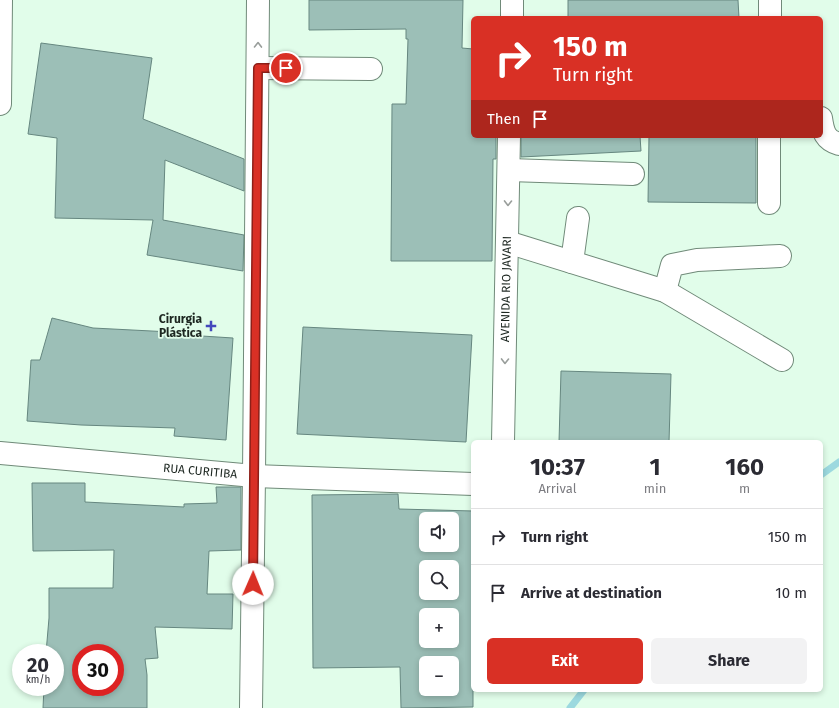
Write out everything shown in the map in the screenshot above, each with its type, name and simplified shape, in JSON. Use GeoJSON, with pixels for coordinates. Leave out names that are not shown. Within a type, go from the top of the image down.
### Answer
{"type":"FeatureCollection","features":[{"type":"Feature","properties":{"kind":"street"},"geometry":{"type":"LineString","coordinates":[[0,104],[1,0]]}},
{"type":"Feature","properties":{"kind":"street"},"geometry":{"type":"LineString","coordinates":[[251,708],[258,0]]}},
{"type":"Feature","properties":{"kind":"street"},"geometry":{"type":"LineString","coordinates":[[512,0],[512,16]]}},
{"type":"Feature","properties":{"kind":"street"},"geometry":{"type":"LineString","coordinates":[[770,0],[770,16]]}},
{"type":"Feature","properties":{"kind":"street"},"geometry":{"type":"LineString","coordinates":[[258,68],[371,69]]}},
{"type":"Feature","properties":{"kind":"street"},"geometry":{"type":"LineString","coordinates":[[823,130],[831,142],[839,144]]}},
{"type":"Feature","properties":{"kind":"street","name":"AVENIDA RIO JAVARI"},"geometry":{"type":"LineString","coordinates":[[504,440],[509,138]]}},
{"type":"Feature","properties":{"kind":"street"},"geometry":{"type":"LineString","coordinates":[[769,138],[769,203]]}},
{"type":"Feature","properties":{"kind":"street"},"geometry":{"type":"LineString","coordinates":[[509,170],[633,174]]}},
{"type":"Feature","properties":{"kind":"street"},"geometry":{"type":"LineString","coordinates":[[572,262],[578,218]]}},
{"type":"Feature","properties":{"kind":"street"},"geometry":{"type":"LineString","coordinates":[[507,242],[665,291],[782,360]]}},
{"type":"Feature","properties":{"kind":"street"},"geometry":{"type":"LineString","coordinates":[[665,291],[672,265],[697,260],[780,256]]}},
{"type":"Feature","properties":{"kind":"street","name":"RUA CURITIBA"},"geometry":{"type":"LineString","coordinates":[[0,453],[254,476],[471,484]]}},
{"type":"Feature","properties":{"kind":"building"},"geometry":{"type":"Polygon","coordinates":[[[309,0],[463,0],[462,48],[471,49],[471,138],[496,138],[496,159],[493,159],[492,261],[391,261],[392,104],[406,104],[408,39],[406,39],[406,29],[309,30],[309,0]]]}},
{"type":"Feature","properties":{"kind":"building"},"geometry":{"type":"Polygon","coordinates":[[[568,0],[738,0],[739,16],[568,16],[568,0]]]}},
{"type":"Feature","properties":{"kind":"building"},"geometry":{"type":"Polygon","coordinates":[[[41,43],[152,58],[143,119],[244,159],[244,191],[165,160],[163,220],[244,235],[243,271],[147,255],[153,220],[55,218],[57,138],[28,134],[41,43]]]}},
{"type":"Feature","properties":{"kind":"building"},"geometry":{"type":"Polygon","coordinates":[[[521,138],[640,138],[641,151],[521,157],[521,138]]]}},
{"type":"Feature","properties":{"kind":"building"},"geometry":{"type":"Polygon","coordinates":[[[649,138],[756,138],[756,203],[648,202],[649,138]]]}},
{"type":"Feature","properties":{"kind":"building"},"geometry":{"type":"Polygon","coordinates":[[[52,318],[93,328],[171,332],[171,334],[233,338],[226,440],[174,436],[175,428],[81,425],[27,421],[31,360],[40,360],[52,318]]]}},
{"type":"Feature","properties":{"kind":"building"},"geometry":{"type":"Polygon","coordinates":[[[303,327],[472,335],[466,442],[297,434],[303,327]]]}},
{"type":"Feature","properties":{"kind":"building"},"geometry":{"type":"Polygon","coordinates":[[[561,371],[671,374],[669,440],[559,440],[561,371]]]}},
{"type":"Feature","properties":{"kind":"building"},"geometry":{"type":"Polygon","coordinates":[[[32,483],[85,483],[85,502],[184,507],[184,504],[217,503],[216,487],[241,487],[241,550],[209,551],[207,594],[233,594],[232,629],[155,627],[158,658],[145,659],[147,675],[147,708],[43,708],[44,696],[64,696],[64,644],[47,644],[49,588],[113,588],[114,550],[33,551],[32,483]]]}},
{"type":"Feature","properties":{"kind":"building"},"geometry":{"type":"Polygon","coordinates":[[[398,494],[399,509],[471,511],[471,692],[473,692],[473,707],[401,708],[400,667],[313,668],[312,495],[398,494]]]}},
{"type":"Feature","properties":{"kind":"waterway"},"geometry":{"type":"LineString","coordinates":[[823,474],[839,462]]}},
{"type":"Feature","properties":{"kind":"waterway"},"geometry":{"type":"LineString","coordinates":[[570,708],[582,692]]}},
{"type":"Feature","properties":{"kind":"place","name":"Cirurgia Plástica"},"geometry":{"type":"Point","coordinates":[211,326]}},
{"type":"Feature","properties":{"kind":"route"},"geometry":{"type":"LineString","coordinates":[[253,584],[258,68],[286,68]]}}]}
